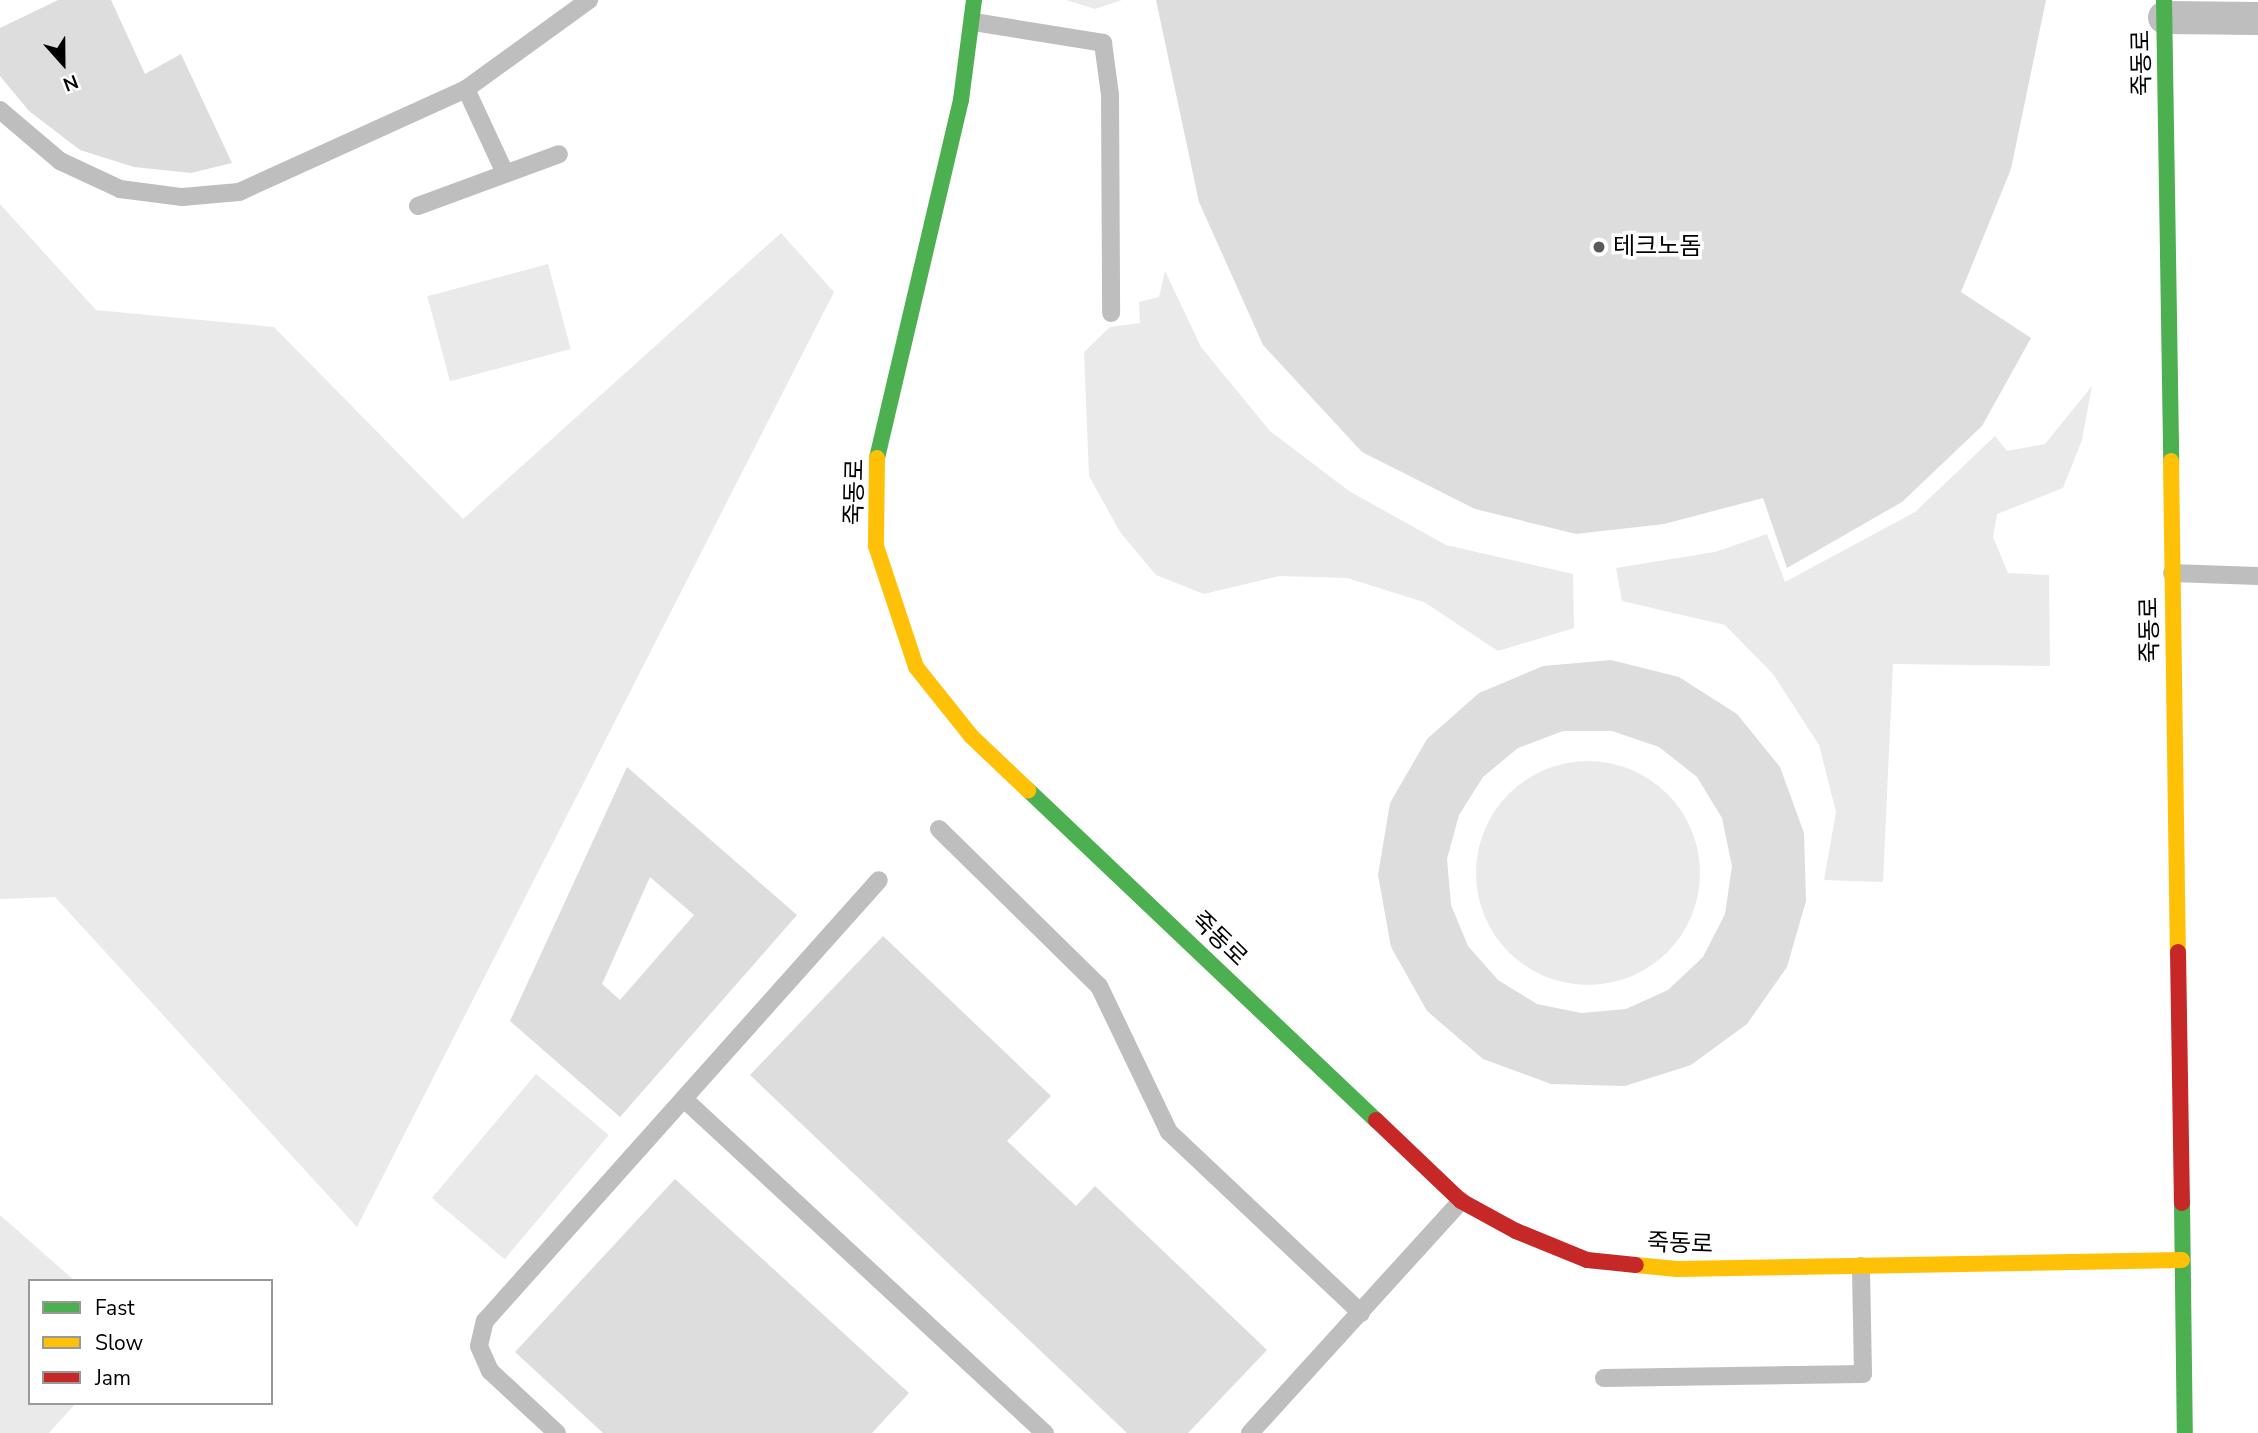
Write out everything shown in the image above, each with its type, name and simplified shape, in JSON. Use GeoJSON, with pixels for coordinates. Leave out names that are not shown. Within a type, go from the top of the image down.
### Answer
{"type":"FeatureCollection","features":[{"type":"Feature","properties":{"kind":"street","name":"죽동로"},"geometry":{"type":"LineString","coordinates":[[974,0],[974,22],[961,100],[877,454],[876,546],[916,667],[971,736],[1461,1201],[1516,1231],[1587,1260],[1677,1269],[2182,1259]]}},
{"type":"Feature","properties":{"kind":"street","name":"죽동로"},"geometry":{"type":"LineString","coordinates":[[2164,9],[2185,1433]]}},
{"type":"Feature","properties":{"kind":"street"},"geometry":{"type":"LineString","coordinates":[[2164,9],[2258,18]]}},
{"type":"Feature","properties":{"kind":"lane"},"geometry":{"type":"LineString","coordinates":[[0,110],[60,161],[120,189],[182,198],[240,192],[466,89],[589,0]]}},
{"type":"Feature","properties":{"kind":"lane"},"geometry":{"type":"LineString","coordinates":[[974,22],[1103,44],[1110,95],[1111,313]]}},
{"type":"Feature","properties":{"kind":"lane"},"geometry":{"type":"LineString","coordinates":[[466,89],[505,173]]}},
{"type":"Feature","properties":{"kind":"lane"},"geometry":{"type":"LineString","coordinates":[[418,206],[559,154]]}},
{"type":"Feature","properties":{"kind":"lane"},"geometry":{"type":"LineString","coordinates":[[2172,573],[2258,576]]}},
{"type":"Feature","properties":{"kind":"lane"},"geometry":{"type":"LineString","coordinates":[[939,829],[1099,986],[1169,1132],[1361,1313]]}},
{"type":"Feature","properties":{"kind":"lane"},"geometry":{"type":"LineString","coordinates":[[557,1433],[490,1371],[479,1346],[485,1321],[879,880]]}},
{"type":"Feature","properties":{"kind":"lane"},"geometry":{"type":"LineString","coordinates":[[684,1098],[1045,1433]]}},
{"type":"Feature","properties":{"kind":"lane"},"geometry":{"type":"LineString","coordinates":[[1250,1433],[1461,1201]]}},
{"type":"Feature","properties":{"kind":"lane"},"geometry":{"type":"LineString","coordinates":[[1604,1378],[1863,1374],[1861,1266]]}},
{"type":"Feature","properties":{"kind":"shaded area"},"geometry":{"type":"Polygon","coordinates":[[[1066,0],[1122,0],[1095,9],[1066,0]]]}},
{"type":"Feature","properties":{"kind":"shaded area"},"geometry":{"type":"Polygon","coordinates":[[[0,204],[96,310],[274,327],[463,519],[781,233],[834,292],[357,1227],[55,897],[0,899],[0,204]]]}},
{"type":"Feature","properties":{"kind":"shaded area"},"geometry":{"type":"Polygon","coordinates":[[[548,264],[571,349],[450,381],[427,296],[548,264]]]}},
{"type":"Feature","properties":{"kind":"shaded area"},"geometry":{"type":"Polygon","coordinates":[[[1165,271],[1201,347],[1270,431],[1349,491],[1446,545],[1573,574],[1574,628],[1498,651],[1424,602],[1347,578],[1279,576],[1204,594],[1156,575],[1120,532],[1089,476],[1084,352],[1110,327],[1140,323],[1139,302],[1159,297],[1165,271]]]}},
{"type":"Feature","properties":{"kind":"shaded area"},"geometry":{"type":"Polygon","coordinates":[[[2092,386],[2082,440],[2063,488],[1997,514],[1993,537],[2008,573],[2049,575],[2050,666],[1893,664],[1883,882],[1824,880],[1836,812],[1819,745],[1773,674],[1725,625],[1622,601],[1616,568],[1715,552],[1767,534],[1785,582],[1915,512],[1995,436],[2007,451],[2045,444],[2092,386]]]}},
{"type":"Feature","properties":{"kind":"shaded area"},"geometry":{"type":"Polygon","coordinates":[[[1577,761],[1599,761],[1641,774],[1659,786],[1675,802],[1692,830],[1700,873],[1692,916],[1675,944],[1659,960],[1631,977],[1599,985],[1577,985],[1535,972],[1517,960],[1501,944],[1484,916],[1476,884],[1476,862],[1489,820],[1501,802],[1517,786],[1545,769],[1577,761]]]}},
{"type":"Feature","properties":{"kind":"shaded area"},"geometry":{"type":"Polygon","coordinates":[[[536,1074],[609,1135],[505,1259],[432,1198],[536,1074]]]}},
{"type":"Feature","properties":{"kind":"shaded area"},"geometry":{"type":"Polygon","coordinates":[[[0,1215],[73,1279],[28,1279],[28,1405],[74,1405],[49,1433],[0,1433],[0,1215]]]}},
{"type":"Feature","properties":{"kind":"building"},"geometry":{"type":"Polygon","coordinates":[[[58,0],[111,0],[145,74],[181,54],[232,163],[191,173],[134,167],[80,150],[29,111],[0,76],[0,28],[58,0]]]}},
{"type":"Feature","properties":{"kind":"building","name":"테크노돔"},"geometry":{"type":"Polygon","coordinates":[[[1156,0],[2046,0],[2011,169],[1961,292],[2031,338],[1982,426],[1902,502],[1787,568],[1763,498],[1664,524],[1576,534],[1475,509],[1362,452],[1263,345],[1199,202],[1156,0]]]}},
{"type":"Feature","properties":{"kind":"building"},"geometry":{"type":"Polygon","coordinates":[[[1611,660],[1679,677],[1737,714],[1780,767],[1804,833],[1806,901],[1787,967],[1747,1024],[1691,1065],[1625,1086],[1551,1084],[1483,1059],[1427,1011],[1391,947],[1378,875],[1390,803],[1427,739],[1479,693],[1543,666],[1611,660]],[[1563,731],[1518,748],[1483,777],[1459,815],[1447,859],[1451,905],[1468,946],[1498,980],[1537,1004],[1581,1013],[1626,1009],[1668,990],[1703,957],[1725,914],[1732,866],[1722,818],[1697,777],[1659,747],[1612,731],[1563,731]]]}},
{"type":"Feature","properties":{"kind":"building"},"geometry":{"type":"Polygon","coordinates":[[[627,767],[797,915],[620,1117],[510,1021],[627,767]],[[650,877],[602,984],[620,1000],[694,915],[650,877]]]}},
{"type":"Feature","properties":{"kind":"building"},"geometry":{"type":"Polygon","coordinates":[[[883,936],[1051,1096],[1007,1141],[1076,1206],[1095,1186],[1267,1350],[1188,1433],[1127,1433],[750,1075],[883,936]]]}},
{"type":"Feature","properties":{"kind":"building"},"geometry":{"type":"Polygon","coordinates":[[[675,1179],[909,1393],[872,1433],[603,1433],[515,1352],[675,1179]]]}},
{"type":"Feature","properties":{"kind":"traffic: fast"},"geometry":{"type":"LineString","coordinates":[[877,458],[961,100],[974,0]]}},
{"type":"Feature","properties":{"kind":"traffic: fast"},"geometry":{"type":"LineString","coordinates":[[2164,0],[2171,461]]}},
{"type":"Feature","properties":{"kind":"traffic: fast"},"geometry":{"type":"LineString","coordinates":[[1028,790],[1376,1120]]}},
{"type":"Feature","properties":{"kind":"traffic: fast"},"geometry":{"type":"LineString","coordinates":[[2182,1203],[2185,1433]]}},
{"type":"Feature","properties":{"kind":"traffic: slow"},"geometry":{"type":"LineString","coordinates":[[877,458],[876,546],[916,667],[971,736],[1028,790]]}},
{"type":"Feature","properties":{"kind":"traffic: slow"},"geometry":{"type":"LineString","coordinates":[[2171,461],[2178,952]]}},
{"type":"Feature","properties":{"kind":"traffic: slow"},"geometry":{"type":"LineString","coordinates":[[1636,1265],[1677,1269],[2182,1260]]}},
{"type":"Feature","properties":{"kind":"traffic: jam"},"geometry":{"type":"LineString","coordinates":[[2178,952],[2182,1203]]}},
{"type":"Feature","properties":{"kind":"traffic: jam"},"geometry":{"type":"LineString","coordinates":[[1376,1120],[1461,1201],[1516,1231],[1587,1260],[1636,1265]]}},
{"type":"Feature","properties":{"kind":"place","name":"테크노돔"},"geometry":{"type":"Point","coordinates":[1599,247]}}]}
